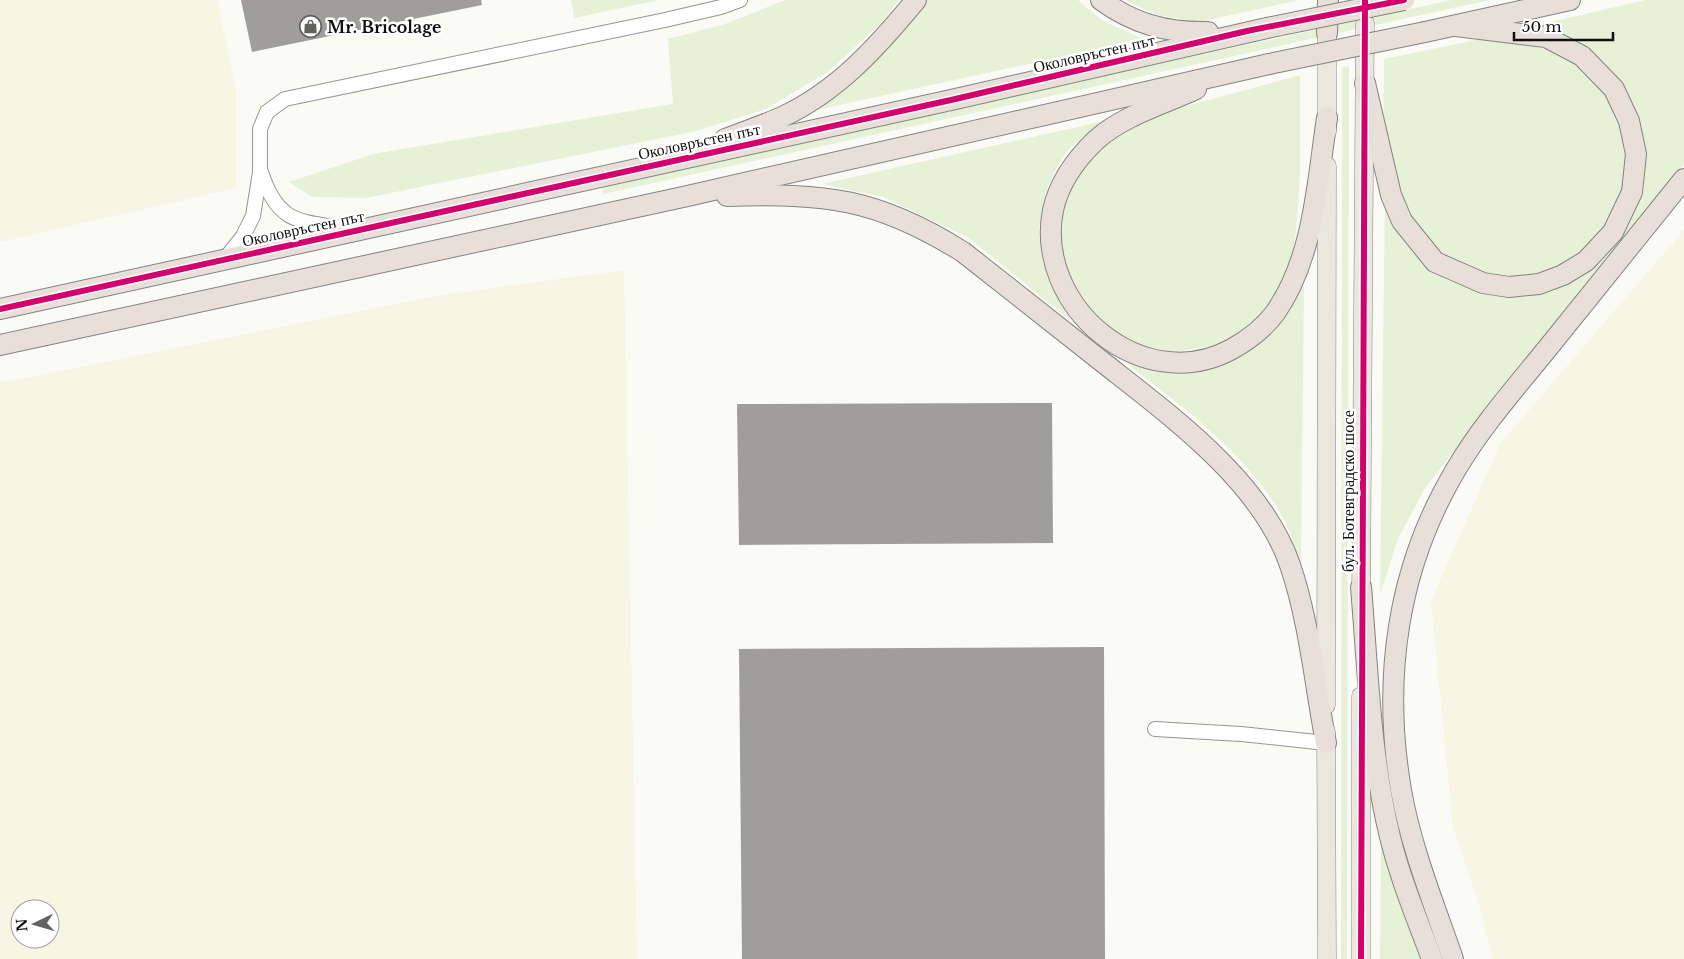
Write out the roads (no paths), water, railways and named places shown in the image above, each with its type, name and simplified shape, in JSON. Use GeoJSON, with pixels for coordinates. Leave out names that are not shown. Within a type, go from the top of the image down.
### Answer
{"type":"FeatureCollection","features":[{"type":"Feature","properties":{"kind":"highway"},"geometry":{"type":"LineString","coordinates":[[670,161],[783,117],[811,101],[838,83],[869,54],[916,0]]}},
{"type":"Feature","properties":{"kind":"highway"},"geometry":{"type":"LineString","coordinates":[[1101,0],[1119,13],[1162,30],[1185,32],[1247,31]]}},
{"type":"Feature","properties":{"kind":"highway"},"geometry":{"type":"LineString","coordinates":[[1328,0],[1328,32]]}},
{"type":"Feature","properties":{"kind":"highway"},"geometry":{"type":"LineString","coordinates":[[1365,0],[1365,23]]}},
{"type":"Feature","properties":{"kind":"highway","name":"Околовръстен път"},"geometry":{"type":"LineString","coordinates":[[0,309],[961,98],[1247,31],[1404,0]]}},
{"type":"Feature","properties":{"kind":"highway"},"geometry":{"type":"LineString","coordinates":[[0,345],[682,197],[1269,64],[1456,26],[1570,0]]}},
{"type":"Feature","properties":{"kind":"highway"},"geometry":{"type":"LineString","coordinates":[[1365,83],[1379,136],[1383,166],[1402,221],[1435,262],[1483,283],[1509,287],[1539,284],[1563,275],[1586,261],[1613,232],[1632,192],[1636,154],[1629,121],[1614,89],[1582,56],[1546,38],[1456,26]]}},
{"type":"Feature","properties":{"kind":"highway"},"geometry":{"type":"LineString","coordinates":[[1238,71],[1113,127],[1080,157],[1068,173],[1059,192],[1054,210],[1051,234],[1054,257],[1061,280],[1071,302],[1086,320],[1102,336],[1121,348],[1141,357],[1161,362],[1204,360],[1224,353],[1241,344],[1274,314],[1297,272],[1305,246],[1327,118]]}},
{"type":"Feature","properties":{"kind":"highway"},"geometry":{"type":"LineString","coordinates":[[1453,959],[1412,835],[1401,792],[1396,755],[1393,722],[1393,655],[1398,625],[1415,560],[1439,501],[1473,443],[1684,179]]}},
{"type":"Feature","properties":{"kind":"highway"},"geometry":{"type":"LineString","coordinates":[[682,197],[807,196],[869,206],[901,217],[963,252],[1145,396],[1240,482],[1276,534],[1290,565],[1301,610],[1326,743]]}},
{"type":"Feature","properties":{"kind":"highway"},"geometry":{"type":"LineString","coordinates":[[1361,587],[1373,730],[1384,806],[1396,856],[1432,959]]}},
{"type":"Feature","properties":{"kind":"main road","name":"бул. Ботевградско шосе"},"geometry":{"type":"LineString","coordinates":[[1361,959],[1361,587],[1365,23]]}},
{"type":"Feature","properties":{"kind":"main road","name":"бул. Ботевградско шосе"},"geometry":{"type":"LineString","coordinates":[[1327,959],[1328,32]]}},
{"type":"Feature","properties":{"kind":"lane"},"geometry":{"type":"LineString","coordinates":[[225,259],[243,236],[254,216],[260,172],[260,129],[267,112],[285,99],[646,24],[721,7],[740,0]]}},
{"type":"Feature","properties":{"kind":"lane"},"geometry":{"type":"LineString","coordinates":[[260,172],[274,204],[291,218],[355,230]]}},
{"type":"Feature","properties":{"kind":"lane"},"geometry":{"type":"LineString","coordinates":[[1155,729],[1241,734],[1326,743]]}},
{"type":"Feature","properties":{"kind":"place","name":"Mr. Bricolage"},"geometry":{"type":"Point","coordinates":[311,27]}}]}
